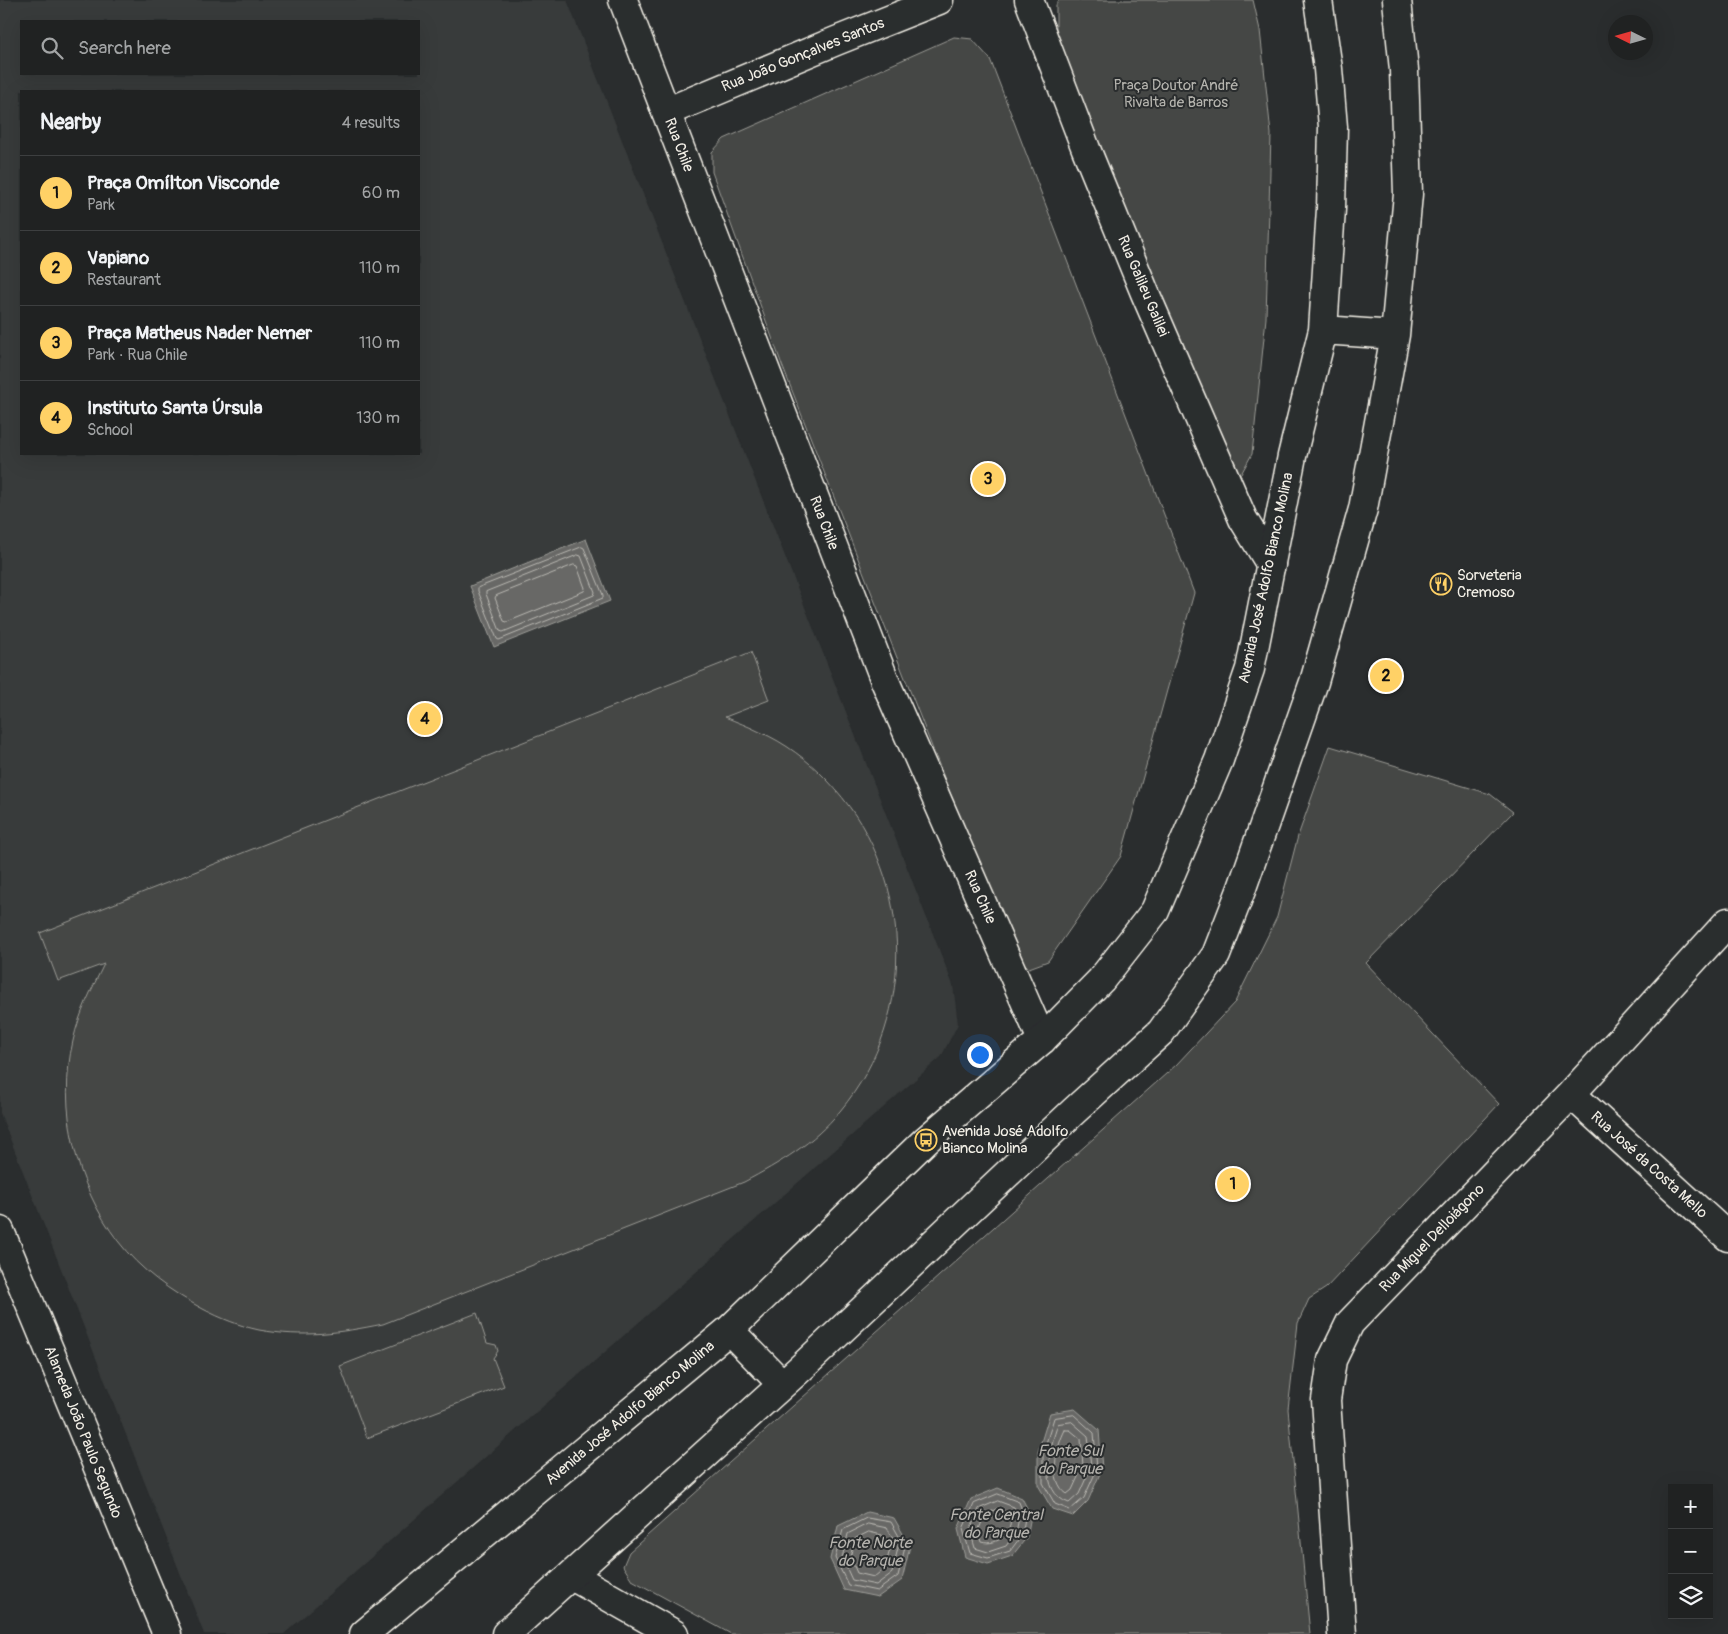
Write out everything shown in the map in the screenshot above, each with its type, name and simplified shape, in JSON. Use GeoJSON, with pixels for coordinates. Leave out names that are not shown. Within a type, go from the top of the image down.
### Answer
{"type":"FeatureCollection","features":[{"type":"Feature","properties":{"kind":"main road","name":"Rua Chile"},"geometry":{"type":"LineString","coordinates":[[623,0],[885,682],[1042,1040]]}},
{"type":"Feature","properties":{"kind":"main road","name":"Rua João Gonçalves Santos"},"geometry":{"type":"LineString","coordinates":[[666,112],[939,0]]}},
{"type":"Feature","properties":{"kind":"main road","name":"Rua Galileu Galilei"},"geometry":{"type":"LineString","coordinates":[[1029,0],[1086,149],[1145,293],[1243,519],[1270,565]]}},
{"type":"Feature","properties":{"kind":"main road","name":"Avenida José Adolfo Bianco Molina"},"geometry":{"type":"LineString","coordinates":[[364,1634],[729,1330],[926,1140],[1042,1040],[1101,980],[1154,911],[1219,760],[1250,668],[1292,456],[1323,330],[1331,209],[1333,128],[1328,68],[1318,0]]}},
{"type":"Feature","properties":{"kind":"main road"},"geometry":{"type":"LineString","coordinates":[[506,1634],[782,1384],[1074,1110],[1161,1032],[1216,955],[1242,888],[1314,682],[1363,509],[1395,335],[1408,194],[1404,70],[1398,0]]}},
{"type":"Feature","properties":{"kind":"main road"},"geometry":{"type":"LineString","coordinates":[[1323,330],[1395,335]]}},
{"type":"Feature","properties":{"kind":"main road","name":"Rua Miguel Delloiágono"},"geometry":{"type":"LineString","coordinates":[[1342,1634],[1326,1400],[1332,1360],[1350,1323],[1571,1094],[1728,922]]}},
{"type":"Feature","properties":{"kind":"main road","name":"Rua José da Costa Mello"},"geometry":{"type":"LineString","coordinates":[[1571,1094],[1728,1237]]}},
{"type":"Feature","properties":{"kind":"main road","name":"Alameda João Paulo Segundo"},"geometry":{"type":"LineString","coordinates":[[0,1230],[167,1634]]}},
{"type":"Feature","properties":{"kind":"main road"},"geometry":{"type":"LineString","coordinates":[[729,1330],[782,1384]]}},
{"type":"Feature","properties":{"kind":"main road"},"geometry":{"type":"LineString","coordinates":[[572,1576],[674,1634]]}},
{"type":"Feature","properties":{"kind":"shaded area"},"geometry":{"type":"Polygon","coordinates":[[[0,0],[567,0],[953,985],[958,1024],[941,1057],[284,1634],[204,1634],[0,1113],[0,0]]]}},
{"type":"Feature","properties":{"kind":"green space","name":"Praça Doutor André Rivalta de Barros"},"geometry":{"type":"Polygon","coordinates":[[[1059,0],[1253,0],[1260,30],[1271,134],[1266,318],[1252,454],[1241,474],[1226,470],[1097,144],[1056,31],[1056,5],[1059,0]]]}},
{"type":"Feature","properties":{"kind":"green space"},"geometry":{"type":"Polygon","coordinates":[[[954,37],[972,39],[990,59],[1194,593],[1121,856],[1048,961],[1029,968],[1013,953],[782,365],[712,172],[712,152],[724,139],[954,37]]]}},
{"type":"Feature","properties":{"kind":"green space"},"geometry":{"type":"Polygon","coordinates":[[[751,652],[769,700],[725,717],[778,741],[804,759],[827,780],[856,816],[877,856],[891,899],[896,943],[894,987],[884,1031],[866,1073],[840,1111],[819,1133],[796,1151],[744,1182],[383,1324],[351,1330],[291,1334],[259,1330],[237,1324],[223,1319],[168,1288],[146,1271],[127,1252],[103,1219],[91,1196],[81,1171],[69,1119],[67,1093],[73,1041],[82,1011],[104,964],[58,981],[40,933],[751,652]]]}},
{"type":"Feature","properties":{"kind":"green space"},"geometry":{"type":"Polygon","coordinates":[[[1330,746],[1490,794],[1513,812],[1366,963],[1499,1104],[1326,1288],[1309,1299],[1298,1323],[1288,1409],[1310,1634],[731,1634],[632,1580],[623,1566],[629,1552],[1176,1065],[1235,1002],[1277,917],[1298,836],[1330,746]]]}},
{"type":"Feature","properties":{"kind":"green space"},"geometry":{"type":"Polygon","coordinates":[[[477,1313],[487,1343],[496,1345],[498,1351],[493,1358],[504,1386],[367,1438],[340,1366],[477,1313]]]}},
{"type":"Feature","properties":{"kind":"water"},"geometry":{"type":"Polygon","coordinates":[[[586,539],[610,601],[494,647],[470,586],[586,539]]]}},
{"type":"Feature","properties":{"kind":"water","name":"Fonte Sul do Parque"},"geometry":{"type":"Polygon","coordinates":[[[1075,1409],[1099,1430],[1102,1469],[1088,1501],[1073,1516],[1052,1509],[1038,1485],[1038,1452],[1050,1413],[1075,1409]]]}},
{"type":"Feature","properties":{"kind":"water","name":"Fonte Central do Parque"},"geometry":{"type":"Polygon","coordinates":[[[998,1488],[1022,1498],[1031,1516],[1027,1537],[1012,1556],[988,1564],[965,1557],[958,1529],[971,1499],[998,1488]]]}},
{"type":"Feature","properties":{"kind":"water","name":"Fonte Norte do Parque"},"geometry":{"type":"Polygon","coordinates":[[[867,1512],[894,1518],[910,1546],[902,1580],[878,1597],[844,1590],[830,1559],[838,1526],[867,1512]]]}},
{"type":"Feature","properties":{"kind":"place","name":"Praça Matheus Nader Nemer"},"geometry":{"type":"Point","coordinates":[988,479]}},
{"type":"Feature","properties":{"kind":"place","name":"Sorveteria Cremoso"},"geometry":{"type":"Point","coordinates":[1441,584]}},
{"type":"Feature","properties":{"kind":"place","name":"Vapiano"},"geometry":{"type":"Point","coordinates":[1386,676]}},
{"type":"Feature","properties":{"kind":"place","name":"Instituto Santa Úrsula"},"geometry":{"type":"Point","coordinates":[425,719]}},
{"type":"Feature","properties":{"kind":"place","name":"Avenida José Adolfo Bianco Molina"},"geometry":{"type":"Point","coordinates":[926,1140]}},
{"type":"Feature","properties":{"kind":"place","name":"Praça Omílton Visconde"},"geometry":{"type":"Point","coordinates":[1233,1184]}}]}
